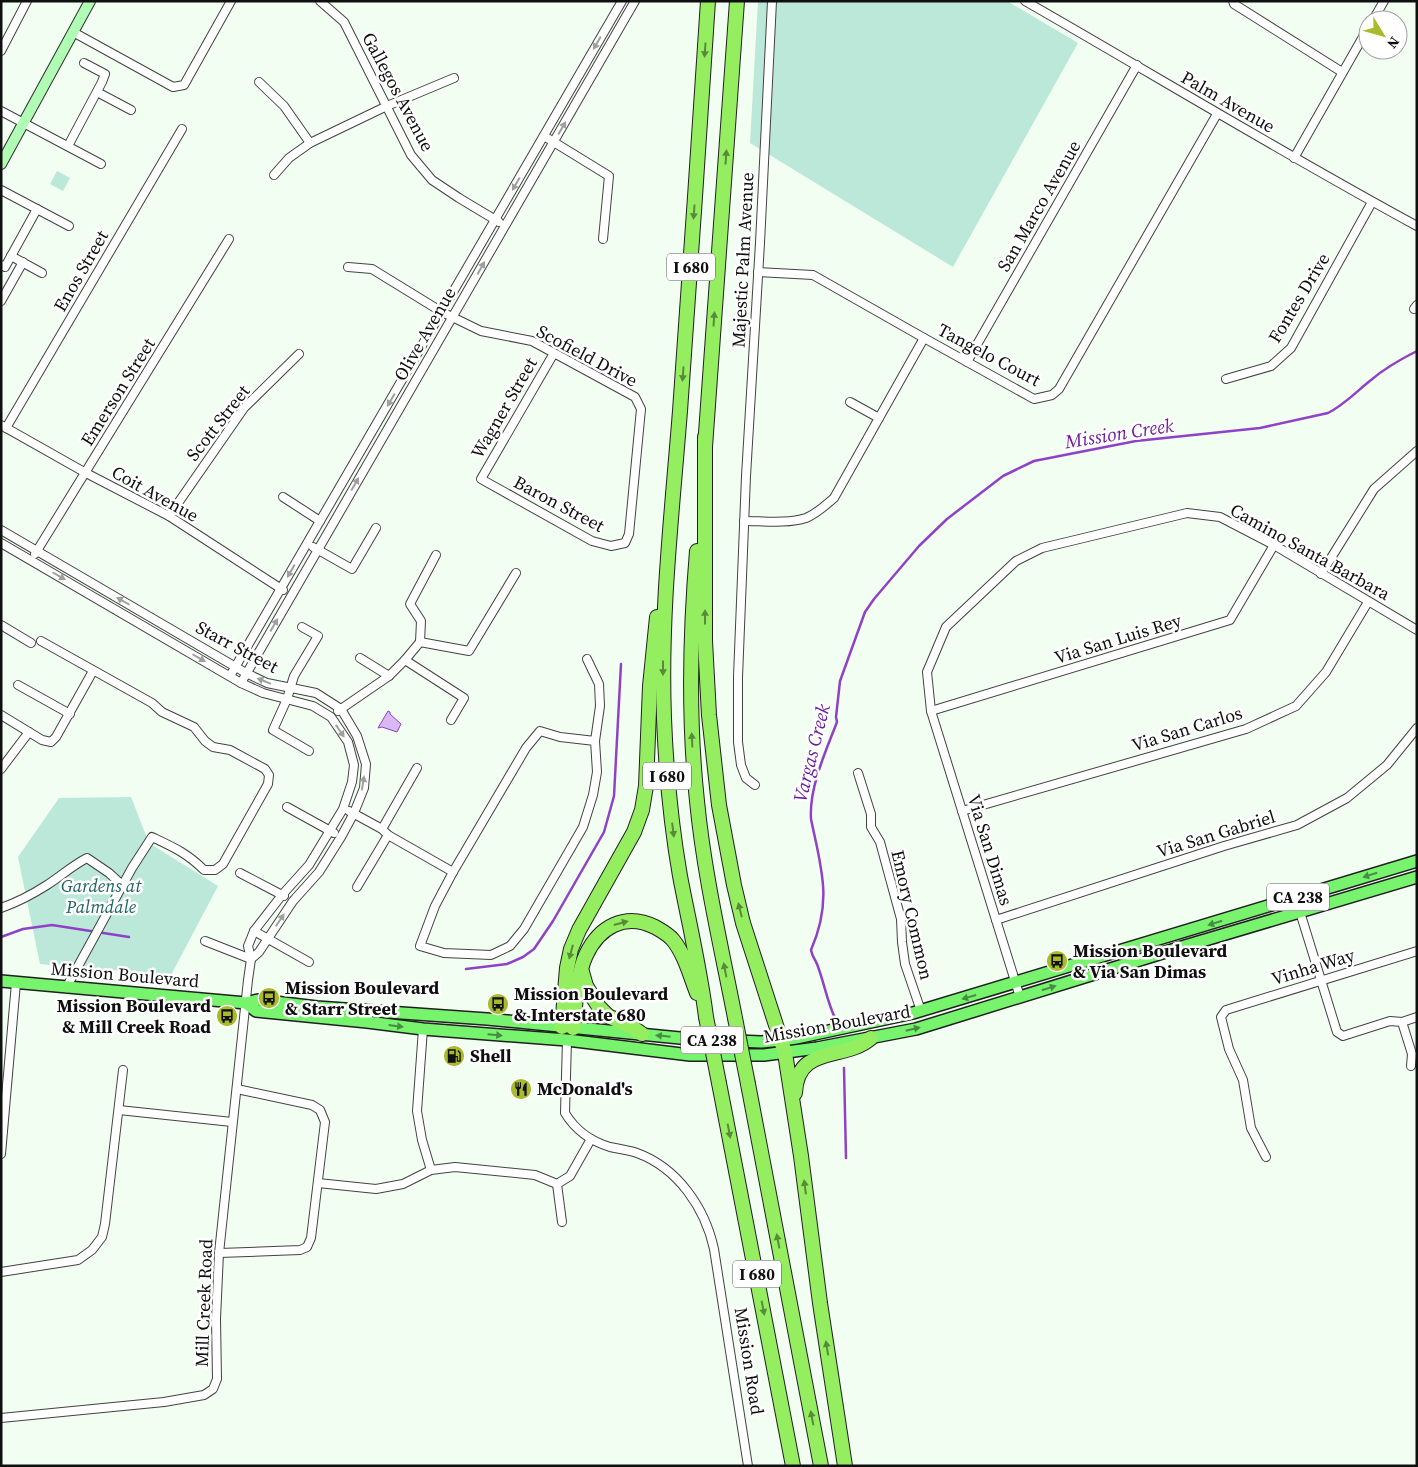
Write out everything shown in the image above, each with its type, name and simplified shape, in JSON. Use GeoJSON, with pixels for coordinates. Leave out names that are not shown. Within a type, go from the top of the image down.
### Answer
{"type":"FeatureCollection","features":[{"type":"Feature","properties":{"kind":"highway","name":"I 680"},"geometry":{"type":"LineString","coordinates":[[708,1],[663,660],[667,769],[677,860],[793,1466]]}},
{"type":"Feature","properties":{"kind":"highway","name":"I 680"},"geometry":{"type":"LineString","coordinates":[[737,1],[692,622],[691,694],[693,748],[704,855],[821,1466]]}},
{"type":"Feature","properties":{"kind":"highway"},"geometry":{"type":"LineString","coordinates":[[705,437],[705,641],[709,715],[720,814],[743,923],[783,1046],[845,1466]]}},
{"type":"Feature","properties":{"kind":"highway"},"geometry":{"type":"LineString","coordinates":[[568,1032],[567,968],[571,949],[579,930],[634,832],[642,810],[646,786],[653,648],[671,532]]}},
{"type":"Feature","properties":{"kind":"highway"},"geometry":{"type":"LineString","coordinates":[[568,1032],[585,957],[592,944],[603,931],[612,925],[628,920],[643,922],[666,932],[682,953],[706,1017]]}},
{"type":"Feature","properties":{"kind":"highway"},"geometry":{"type":"LineString","coordinates":[[581,969],[586,986],[599,1007],[608,1016],[632,1027],[642,1034]]}},
{"type":"Feature","properties":{"kind":"highway"},"geometry":{"type":"LineString","coordinates":[[794,1114],[796,1080],[806,1065],[823,1055],[861,1046],[871,1038]]}},
{"type":"Feature","properties":{"kind":"main road","name":"Mission Boulevard"},"geometry":{"type":"LineString","coordinates":[[1,981],[246,1004],[258,1000],[317,1007],[487,1019],[690,1055],[764,1055],[796,1038],[921,1011],[1417,861]]}},
{"type":"Feature","properties":{"kind":"main road","name":"Mission Boulevard"},"geometry":{"type":"LineString","coordinates":[[246,1004],[256,1012],[423,1029],[642,1034],[708,1040],[761,1042],[783,1046],[871,1038],[916,1029],[1417,877]]}},
{"type":"Feature","properties":{"kind":"street"},"geometry":{"type":"LineString","coordinates":[[1,51],[28,1]]}},
{"type":"Feature","properties":{"kind":"street"},"geometry":{"type":"LineString","coordinates":[[1,164],[90,1]]}},
{"type":"Feature","properties":{"kind":"street"},"geometry":{"type":"LineString","coordinates":[[73,32],[173,87],[184,85],[231,1]]}},
{"type":"Feature","properties":{"kind":"street","name":"Gallegos Avenue"},"geometry":{"type":"LineString","coordinates":[[320,1],[344,22],[412,156],[432,180],[505,225]]}},
{"type":"Feature","properties":{"kind":"street","name":"Olive Avenue"},"geometry":{"type":"LineString","coordinates":[[230,676],[622,1]]}},
{"type":"Feature","properties":{"kind":"street","name":"Olive Avenue"},"geometry":{"type":"LineString","coordinates":[[241,682],[635,1]]}},
{"type":"Feature","properties":{"kind":"street","name":"Majestic Palm Avenue"},"geometry":{"type":"LineString","coordinates":[[755,785],[746,778],[741,765],[738,742],[738,677],[744,521],[772,1]]}},
{"type":"Feature","properties":{"kind":"street","name":"Palm Avenue"},"geometry":{"type":"LineString","coordinates":[[1025,1],[1217,114],[1417,226]]}},
{"type":"Feature","properties":{"kind":"street"},"geometry":{"type":"LineString","coordinates":[[1233,1],[1234,4],[1342,72]]}},
{"type":"Feature","properties":{"kind":"street"},"geometry":{"type":"LineString","coordinates":[[1294,158],[1358,45]]}},
{"type":"Feature","properties":{"kind":"street"},"geometry":{"type":"LineString","coordinates":[[68,146],[105,74],[84,63]]}},
{"type":"Feature","properties":{"kind":"street","name":"San Marco Avenue"},"geometry":{"type":"LineString","coordinates":[[966,362],[1137,66]]}},
{"type":"Feature","properties":{"kind":"street"},"geometry":{"type":"LineString","coordinates":[[274,175],[289,158],[310,143],[387,106],[454,78]]}},
{"type":"Feature","properties":{"kind":"street"},"geometry":{"type":"LineString","coordinates":[[259,82],[284,106],[310,143]]}},
{"type":"Feature","properties":{"kind":"street"},"geometry":{"type":"LineString","coordinates":[[97,92],[131,110]]}},
{"type":"Feature","properties":{"kind":"street"},"geometry":{"type":"LineString","coordinates":[[1,111],[102,164]]}},
{"type":"Feature","properties":{"kind":"street","name":"Tangelo Court"},"geometry":{"type":"LineString","coordinates":[[744,521],[794,521],[807,517],[821,509],[834,498],[924,338],[1034,400],[1052,395],[1059,389],[1217,114]]}},
{"type":"Feature","properties":{"kind":"street","name":"Enos Street"},"geometry":{"type":"LineString","coordinates":[[4,426],[182,129]]}},
{"type":"Feature","properties":{"kind":"street"},"geometry":{"type":"LineString","coordinates":[[544,136],[609,176],[603,240]]}},
{"type":"Feature","properties":{"kind":"street"},"geometry":{"type":"LineString","coordinates":[[1,190],[69,226]]}},
{"type":"Feature","properties":{"kind":"street","name":"Fontes Drive"},"geometry":{"type":"LineString","coordinates":[[1226,378],[1271,366],[1291,348],[1372,202]]}},
{"type":"Feature","properties":{"kind":"street"},"geometry":{"type":"LineString","coordinates":[[1,265],[5,267],[37,209]]}},
{"type":"Feature","properties":{"kind":"street","name":"Emerson Street"},"geometry":{"type":"LineString","coordinates":[[31,560],[229,239]]}},
{"type":"Feature","properties":{"kind":"street"},"geometry":{"type":"LineString","coordinates":[[11,256],[42,272]]}},
{"type":"Feature","properties":{"kind":"street"},"geometry":{"type":"LineString","coordinates":[[1,301],[22,262]]}},
{"type":"Feature","properties":{"kind":"street","name":"Scofield Drive"},"geometry":{"type":"LineString","coordinates":[[348,267],[372,269],[442,312],[481,331],[532,341],[635,397],[641,409],[629,534],[625,543]]}},
{"type":"Feature","properties":{"kind":"street"},"geometry":{"type":"LineString","coordinates":[[758,272],[813,275],[924,338]]}},
{"type":"Feature","properties":{"kind":"street","name":"Wagner Street"},"geometry":{"type":"LineString","coordinates":[[481,479],[554,353]]}},
{"type":"Feature","properties":{"kind":"street","name":"Scott Street"},"geometry":{"type":"LineString","coordinates":[[168,516],[244,408],[299,354]]}},
{"type":"Feature","properties":{"kind":"street"},"geometry":{"type":"LineString","coordinates":[[850,402],[879,418]]}},
{"type":"Feature","properties":{"kind":"street","name":"Coit Avenue"},"geometry":{"type":"LineString","coordinates":[[4,426],[168,516],[291,596]]}},
{"type":"Feature","properties":{"kind":"street"},"geometry":{"type":"LineString","coordinates":[[1321,574],[1374,489],[1417,451]]}},
{"type":"Feature","properties":{"kind":"street","name":"Baron Street"},"geometry":{"type":"LineString","coordinates":[[481,479],[592,541],[611,546],[625,543]]}},
{"type":"Feature","properties":{"kind":"street"},"geometry":{"type":"LineString","coordinates":[[283,497],[320,521]]}},
{"type":"Feature","properties":{"kind":"street","name":"Camino Santa Barbara"},"geometry":{"type":"LineString","coordinates":[[931,711],[926,672],[946,627],[1016,561],[1042,548],[1187,514],[1220,518],[1274,545],[1417,630]]}},
{"type":"Feature","properties":{"kind":"street"},"geometry":{"type":"LineString","coordinates":[[306,544],[352,569],[376,528]]}},
{"type":"Feature","properties":{"kind":"street","name":"Starr Street"},"geometry":{"type":"LineString","coordinates":[[1,530],[246,673],[267,683],[316,693],[341,709],[357,736],[366,764],[364,788],[354,814],[318,872],[293,901],[259,952],[251,959]]}},
{"type":"Feature","properties":{"kind":"street","name":"Starr Street"},"geometry":{"type":"LineString","coordinates":[[1,543],[241,682],[263,693],[313,706],[331,717],[348,742],[354,765],[352,782],[343,809],[309,865],[282,895],[254,931],[248,946],[251,959],[246,1004]]}},
{"type":"Feature","properties":{"kind":"street","name":"Via San Luis Rey"},"geometry":{"type":"LineString","coordinates":[[931,711],[1230,620],[1274,545]]}},
{"type":"Feature","properties":{"kind":"street"},"geometry":{"type":"LineString","coordinates":[[331,717],[389,676],[420,642],[421,621],[410,604],[436,555]]}},
{"type":"Feature","properties":{"kind":"street"},"geometry":{"type":"LineString","coordinates":[[420,642],[469,651],[516,573]]}},
{"type":"Feature","properties":{"kind":"street","name":"Via San Carlos"},"geometry":{"type":"LineString","coordinates":[[962,810],[1246,729],[1296,706],[1326,672],[1368,602]]}},
{"type":"Feature","properties":{"kind":"street"},"geometry":{"type":"LineString","coordinates":[[1,626],[31,642]]}},
{"type":"Feature","properties":{"kind":"street"},"geometry":{"type":"LineString","coordinates":[[302,627],[318,636],[294,676],[287,699],[273,730],[309,752]]}},
{"type":"Feature","properties":{"kind":"street"},"geometry":{"type":"LineString","coordinates":[[41,641],[152,703],[162,712],[194,727],[205,741],[213,747],[230,750],[265,769],[269,775],[268,784],[223,864],[215,870],[204,870],[183,852],[152,837],[96,932],[66,988]]}},
{"type":"Feature","properties":{"kind":"street"},"geometry":{"type":"LineString","coordinates":[[360,658],[389,676]]}},
{"type":"Feature","properties":{"kind":"street"},"geometry":{"type":"LineString","coordinates":[[587,658],[599,684],[600,706],[595,741],[597,772],[593,795],[583,827],[524,929],[510,946],[491,955],[444,953],[420,946],[436,906],[453,872],[526,748],[540,732],[560,737],[595,741]]}},
{"type":"Feature","properties":{"kind":"street"},"geometry":{"type":"LineString","coordinates":[[405,660],[464,698],[451,720]]}},
{"type":"Feature","properties":{"kind":"street"},"geometry":{"type":"LineString","coordinates":[[1,715],[42,740],[51,742],[70,714],[93,671]]}},
{"type":"Feature","properties":{"kind":"street"},"geometry":{"type":"LineString","coordinates":[[18,685],[70,714]]}},
{"type":"Feature","properties":{"kind":"street","name":"Via San Dimas"},"geometry":{"type":"LineString","coordinates":[[931,711],[1020,997]]}},
{"type":"Feature","properties":{"kind":"street","name":"Via San Gabriel"},"geometry":{"type":"LineString","coordinates":[[996,920],[1224,846],[1297,825],[1346,798],[1387,765],[1417,728]]}},
{"type":"Feature","properties":{"kind":"street"},"geometry":{"type":"LineString","coordinates":[[1,768],[28,732]]}},
{"type":"Feature","properties":{"kind":"street"},"geometry":{"type":"LineString","coordinates":[[1,752],[10,757]]}},
{"type":"Feature","properties":{"kind":"street"},"geometry":{"type":"LineString","coordinates":[[357,887],[417,768]]}},
{"type":"Feature","properties":{"kind":"street","name":"Emory Common"},"geometry":{"type":"LineString","coordinates":[[858,773],[871,814],[871,827],[880,842],[900,918],[905,964],[921,1011]]}},
{"type":"Feature","properties":{"kind":"street"},"geometry":{"type":"LineString","coordinates":[[287,807],[341,837]]}},
{"type":"Feature","properties":{"kind":"street"},"geometry":{"type":"LineString","coordinates":[[343,809],[453,872]]}},
{"type":"Feature","properties":{"kind":"street"},"geometry":{"type":"LineString","coordinates":[[1,908],[22,900],[87,858],[109,873],[123,886]]}},
{"type":"Feature","properties":{"kind":"street"},"geometry":{"type":"LineString","coordinates":[[240,873],[293,901]]}},
{"type":"Feature","properties":{"kind":"street"},"geometry":{"type":"LineString","coordinates":[[1300,912],[1337,1032],[1343,1036],[1390,1021],[1402,1022],[1417,1017]]}},
{"type":"Feature","properties":{"kind":"street"},"geometry":{"type":"LineString","coordinates":[[254,931],[309,962]]}},
{"type":"Feature","properties":{"kind":"street"},"geometry":{"type":"LineString","coordinates":[[206,941],[251,959]]}},
{"type":"Feature","properties":{"kind":"street","name":"Vinha Way"},"geometry":{"type":"LineString","coordinates":[[1266,1157],[1250,1128],[1243,1080],[1229,1049],[1221,1017],[1226,1010],[1417,951]]}},
{"type":"Feature","properties":{"kind":"street"},"geometry":{"type":"LineString","coordinates":[[2,1154],[16,982]]}},
{"type":"Feature","properties":{"kind":"street","name":"Mill Creek Road"},"geometry":{"type":"LineString","coordinates":[[1,1418],[174,1400],[204,1395],[213,1389],[217,1379],[216,1319],[219,1253],[246,1004]]}},
{"type":"Feature","properties":{"kind":"street"},"geometry":{"type":"LineString","coordinates":[[1402,1022],[1412,1054],[1411,1066]]}},
{"type":"Feature","properties":{"kind":"street"},"geometry":{"type":"LineString","coordinates":[[423,1029],[417,1112],[422,1140],[431,1170]]}},
{"type":"Feature","properties":{"kind":"street","name":"Mission Road"},"geometry":{"type":"LineString","coordinates":[[568,1032],[565,1113],[571,1123],[581,1133],[591,1139],[610,1147],[636,1153],[660,1165],[690,1194],[711,1236],[748,1466]]}},
{"type":"Feature","properties":{"kind":"street"},"geometry":{"type":"LineString","coordinates":[[1,1272],[78,1260],[92,1250],[102,1236],[123,1070]]}},
{"type":"Feature","properties":{"kind":"street"},"geometry":{"type":"LineString","coordinates":[[219,1253],[300,1250],[307,1247],[311,1238],[325,1122],[320,1110],[312,1104],[237,1090]]}},
{"type":"Feature","properties":{"kind":"street"},"geometry":{"type":"LineString","coordinates":[[119,1110],[232,1122]]}},
{"type":"Feature","properties":{"kind":"street"},"geometry":{"type":"LineString","coordinates":[[557,1184],[570,1176],[591,1139]]}},
{"type":"Feature","properties":{"kind":"street"},"geometry":{"type":"LineString","coordinates":[[318,1183],[376,1189],[403,1184],[431,1170],[455,1168],[535,1175],[557,1184]]}},
{"type":"Feature","properties":{"kind":"street"},"geometry":{"type":"LineString","coordinates":[[557,1184],[562,1222]]}},
{"type":"Feature","properties":{"kind":"green space"},"geometry":{"type":"Polygon","coordinates":[[[758,1],[1007,1],[1078,43],[953,267],[750,143],[758,1]]]}},
{"type":"Feature","properties":{"kind":"green space"},"geometry":{"type":"Polygon","coordinates":[[[57,171],[70,178],[63,191],[50,184],[57,171]]]}},
{"type":"Feature","properties":{"kind":"green space","name":"Gardens at Palmdale"},"geometry":{"type":"Polygon","coordinates":[[[131,797],[149,843],[218,886],[171,975],[40,964],[18,857],[59,798],[131,797]]]}},
{"type":"Feature","properties":{"kind":"shaded area"},"geometry":{"type":"Polygon","coordinates":[[[388,711],[401,724],[397,732],[382,727],[378,728],[388,711]]]}},
{"type":"Feature","properties":{"kind":"waterway","name":"Mission Creek"},"geometry":{"type":"LineString","coordinates":[[835,1018],[811,950],[818,932],[823,899],[821,869],[811,819],[815,782],[837,722],[840,681],[865,612],[919,546],[947,519],[1003,476],[1034,461],[1136,441],[1260,428],[1328,413],[1345,402],[1382,372],[1417,351]]}},
{"type":"Feature","properties":{"kind":"waterway"},"geometry":{"type":"LineString","coordinates":[[466,969],[507,964],[523,957],[534,949],[553,921],[604,832],[614,796],[621,664]]}},
{"type":"Feature","properties":{"kind":"waterway"},"geometry":{"type":"LineString","coordinates":[[1,937],[23,929],[52,925],[129,937]]}},
{"type":"Feature","properties":{"kind":"waterway","name":"Vargas Creek"},"geometry":{"type":"LineString","coordinates":[[844,1068],[846,1158]]}},
{"type":"Feature","properties":{"kind":"place","name":"Mission Boulevard & Via San Dimas"},"geometry":{"type":"Point","coordinates":[1057,961]}},
{"type":"Feature","properties":{"kind":"place","name":"Mission Boulevard & Starr Street"},"geometry":{"type":"Point","coordinates":[269,998]}},
{"type":"Feature","properties":{"kind":"place","name":"Mission Boulevard & Interstate 680"},"geometry":{"type":"Point","coordinates":[498,1004]}},
{"type":"Feature","properties":{"kind":"place","name":"Mission Boulevard & Mill Creek Road"},"geometry":{"type":"Point","coordinates":[227,1016]}},
{"type":"Feature","properties":{"kind":"place","name":"Shell"},"geometry":{"type":"Point","coordinates":[454,1056]}},
{"type":"Feature","properties":{"kind":"place","name":"McDonald's"},"geometry":{"type":"Point","coordinates":[521,1089]}}]}
